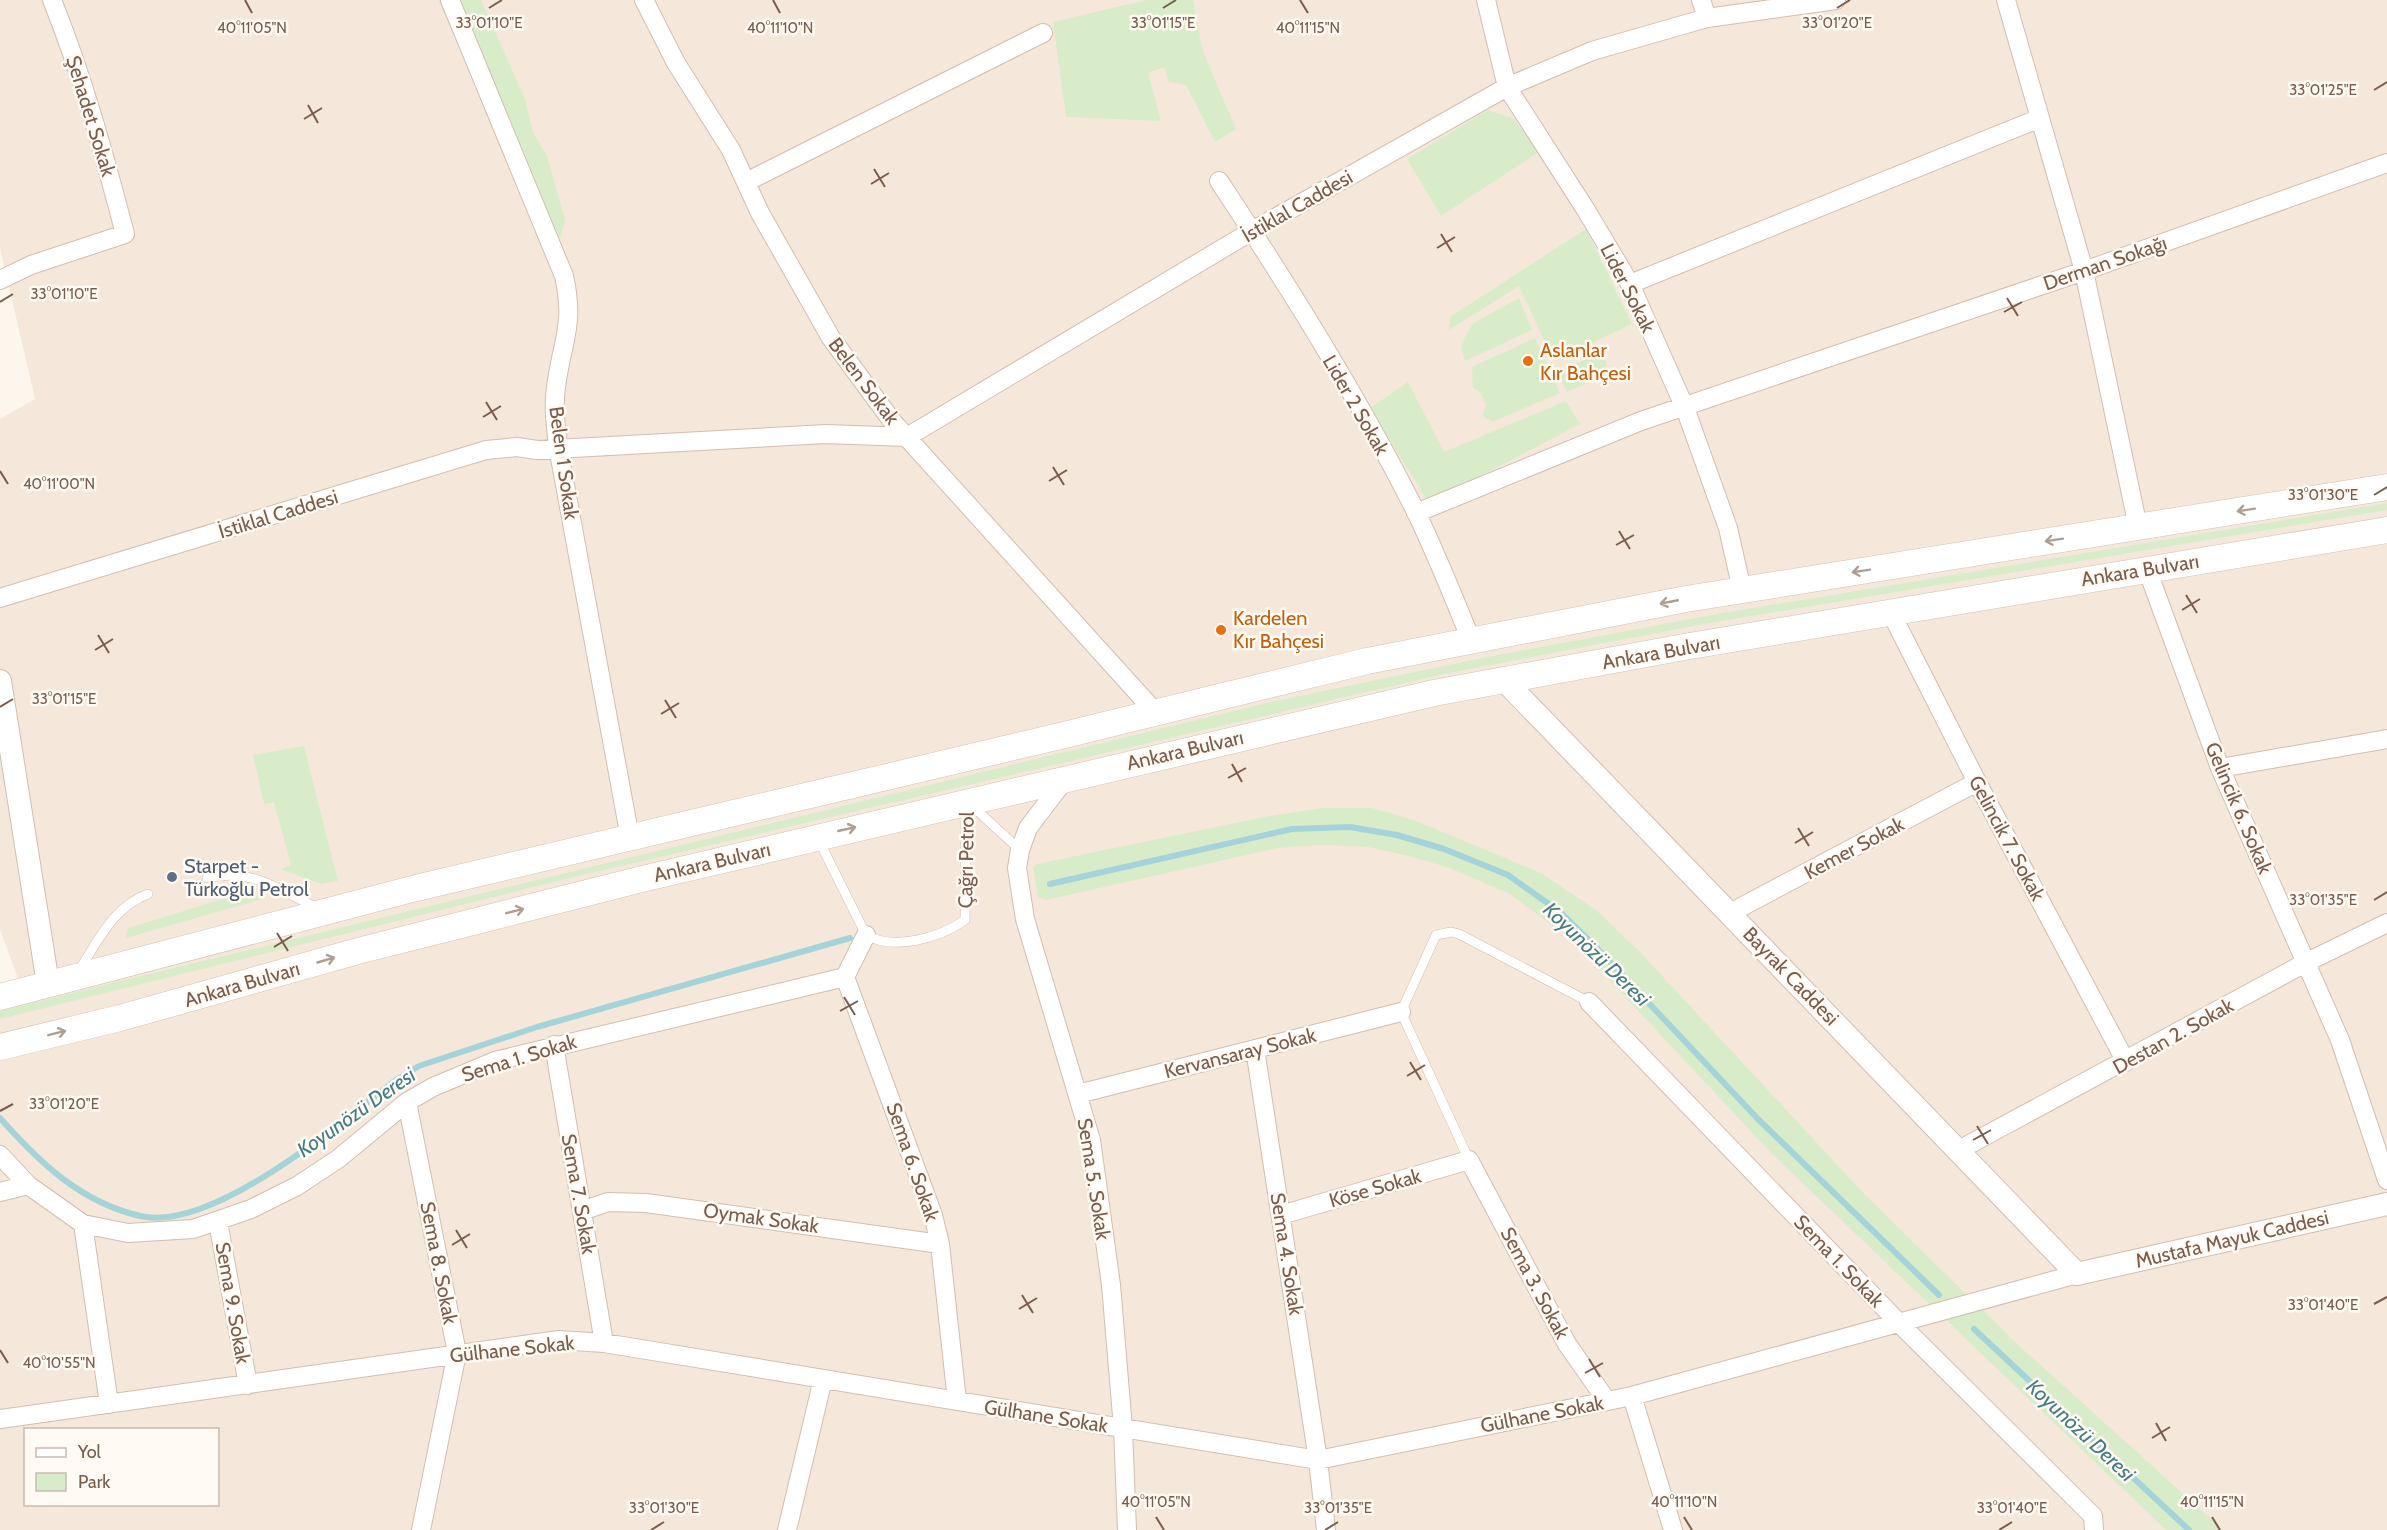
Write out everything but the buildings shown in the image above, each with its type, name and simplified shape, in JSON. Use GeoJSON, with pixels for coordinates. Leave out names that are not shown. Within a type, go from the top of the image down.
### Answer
{"type":"FeatureCollection","features":[{"type":"Feature","properties":{"kind":"main road"},"geometry":{"type":"LineString","coordinates":[[0,997],[325,912],[1156,713],[1367,660],[1742,590],[2387,487]]}},
{"type":"Feature","properties":{"kind":"main road","name":"Ankara Bulvarı"},"geometry":{"type":"LineString","coordinates":[[0,1047],[120,1018],[358,951],[817,837],[1434,693],[1891,612],[2387,530]]}},
{"type":"Feature","properties":{"kind":"street","name":"Şehadet Sokak"},"geometry":{"type":"LineString","coordinates":[[0,280],[32,265],[124,234],[98,129],[79,67],[52,0]]}},
{"type":"Feature","properties":{"kind":"street","name":"Belen 1 Sokak"},"geometry":{"type":"LineString","coordinates":[[450,0],[564,276],[570,321],[554,403],[558,447],[630,838]]}},
{"type":"Feature","properties":{"kind":"street","name":"Belen Sokak"},"geometry":{"type":"LineString","coordinates":[[644,0],[676,63],[725,140],[789,266],[855,375],[907,437],[1156,713]]}},
{"type":"Feature","properties":{"kind":"street","name":"Lider Sokak"},"geometry":{"type":"LineString","coordinates":[[1486,0],[1507,87],[1586,210],[1630,284],[1685,408],[1719,500],[1742,590]]}},
{"type":"Feature","properties":{"kind":"street"},"geometry":{"type":"LineString","coordinates":[[1701,0],[1707,18]]}},
{"type":"Feature","properties":{"kind":"street","name":"İstiklal Caddesi"},"geometry":{"type":"LineString","coordinates":[[0,598],[460,457],[517,447],[537,450],[558,447],[826,434],[907,437],[1252,231],[1507,87],[1592,51],[1707,18],[1836,0]]}},
{"type":"Feature","properties":{"kind":"street"},"geometry":{"type":"LineString","coordinates":[[2006,0],[2084,271],[2139,527]]}},
{"type":"Feature","properties":{"kind":"street"},"geometry":{"type":"LineString","coordinates":[[746,183],[1043,33]]}},
{"type":"Feature","properties":{"kind":"street"},"geometry":{"type":"LineString","coordinates":[[1630,284],[2040,118]]}},
{"type":"Feature","properties":{"kind":"street","name":"Derman Sokağı"},"geometry":{"type":"LineString","coordinates":[[1416,513],[1641,421],[2084,271],[2387,163]]}},
{"type":"Feature","properties":{"kind":"street","name":"Lider 2 Sokak"},"geometry":{"type":"LineString","coordinates":[[1219,181],[1252,231],[1362,413],[1416,513],[1471,640]]}},
{"type":"Feature","properties":{"kind":"street","name":"Gelincik 6. Sokak"},"geometry":{"type":"LineString","coordinates":[[2147,569],[2220,768],[2340,1040],[2387,1180]]}},
{"type":"Feature","properties":{"kind":"street","name":"Gelincik 7. Sokak"},"geometry":{"type":"LineString","coordinates":[[1891,612],[1977,782],[2126,1062]]}},
{"type":"Feature","properties":{"kind":"street","name":"Bayrak Caddesi"},"geometry":{"type":"LineString","coordinates":[[1504,680],[2077,1274]]}},
{"type":"Feature","properties":{"kind":"street"},"geometry":{"type":"LineString","coordinates":[[0,681],[48,984]]}},
{"type":"Feature","properties":{"kind":"street"},"geometry":{"type":"LineString","coordinates":[[2220,768],[2387,739]]}},
{"type":"Feature","properties":{"kind":"street","name":"Sema 5. Sokak"},"geometry":{"type":"LineString","coordinates":[[1066,778],[1029,828],[1020,850],[1017,868],[1025,919],[1091,1140],[1111,1285],[1123,1428],[1127,1530]]}},
{"type":"Feature","properties":{"kind":"street","name":"Kemer Sokak"},"geometry":{"type":"LineString","coordinates":[[1730,913],[1977,782]]}},
{"type":"Feature","properties":{"kind":"street","name":"Destan 2. Sokak"},"geometry":{"type":"LineString","coordinates":[[1959,1150],[2126,1062],[2307,962],[2387,923]]}},
{"type":"Feature","properties":{"kind":"street"},"geometry":{"type":"LineString","coordinates":[[845,977],[866,934]]}},
{"type":"Feature","properties":{"kind":"street","name":"Sema 1. Sokak"},"geometry":{"type":"LineString","coordinates":[[0,1155],[28,1185],[83,1224],[128,1233],[158,1233],[193,1229],[218,1222],[297,1186],[338,1159],[407,1102],[432,1087],[495,1061],[845,977]]}},
{"type":"Feature","properties":{"kind":"street","name":"Sema 6. Sokak"},"geometry":{"type":"LineString","coordinates":[[845,977],[912,1155],[940,1244],[957,1401]]}},
{"type":"Feature","properties":{"kind":"street","name":"Sema 1. Sokak"},"geometry":{"type":"LineString","coordinates":[[1589,1002],[2094,1523]]}},
{"type":"Feature","properties":{"kind":"street","name":"Kervansaray Sokak"},"geometry":{"type":"LineString","coordinates":[[1078,1094],[1401,1012]]}},
{"type":"Feature","properties":{"kind":"street","name":"Sema 7. Sokak"},"geometry":{"type":"LineString","coordinates":[[554,1045],[604,1343]]}},
{"type":"Feature","properties":{"kind":"street","name":"Sema 4. Sokak"},"geometry":{"type":"LineString","coordinates":[[1255,1049],[1318,1460],[1326,1530]]}},
{"type":"Feature","properties":{"kind":"street","name":"Sema 8. Sokak"},"geometry":{"type":"LineString","coordinates":[[407,1102],[457,1353],[421,1530]]}},
{"type":"Feature","properties":{"kind":"street","name":"Köse Sokak"},"geometry":{"type":"LineString","coordinates":[[1281,1215],[1469,1160]]}},
{"type":"Feature","properties":{"kind":"street","name":"Sema 3. Sokak"},"geometry":{"type":"LineString","coordinates":[[1469,1160],[1567,1344],[1607,1401]]}},
{"type":"Feature","properties":{"kind":"street"},"geometry":{"type":"LineString","coordinates":[[0,1192],[28,1185]]}},
{"type":"Feature","properties":{"kind":"street","name":"Oymak Sokak"},"geometry":{"type":"LineString","coordinates":[[582,1211],[608,1202],[646,1203],[940,1244]]}},
{"type":"Feature","properties":{"kind":"street","name":"Mustafa Mayuk Caddesi"},"geometry":{"type":"LineString","coordinates":[[2077,1274],[2387,1204]]}},
{"type":"Feature","properties":{"kind":"street","name":"Sema 9. Sokak"},"geometry":{"type":"LineString","coordinates":[[218,1222],[248,1385]]}},
{"type":"Feature","properties":{"kind":"street"},"geometry":{"type":"LineString","coordinates":[[83,1224],[109,1404]]}},
{"type":"Feature","properties":{"kind":"street","name":"Gülhane Sokak"},"geometry":{"type":"LineString","coordinates":[[0,1419],[559,1340],[604,1343],[1318,1460],[1632,1396],[2077,1274]]}},
{"type":"Feature","properties":{"kind":"street"},"geometry":{"type":"LineString","coordinates":[[787,1530],[823,1379]]}},
{"type":"Feature","properties":{"kind":"street"},"geometry":{"type":"LineString","coordinates":[[1632,1396],[1673,1530]]}},
{"type":"Feature","properties":{"kind":"lane"},"geometry":{"type":"LineString","coordinates":[[966,801],[1020,850]]}},
{"type":"Feature","properties":{"kind":"lane","name":"Çağrı Petrol"},"geometry":{"type":"LineString","coordinates":[[866,934],[877,941],[892,943],[930,936],[953,928],[965,920],[966,801]]}},
{"type":"Feature","properties":{"kind":"lane"},"geometry":{"type":"LineString","coordinates":[[817,837],[866,934]]}},
{"type":"Feature","properties":{"kind":"lane"},"geometry":{"type":"LineString","coordinates":[[207,878],[238,873],[256,878],[325,912]]}},
{"type":"Feature","properties":{"kind":"lane"},"geometry":{"type":"LineString","coordinates":[[75,977],[119,910],[133,900],[148,894]]}},
{"type":"Feature","properties":{"kind":"lane"},"geometry":{"type":"LineString","coordinates":[[1469,1160],[1401,1012],[1436,935],[1451,932],[1589,1002]]}},
{"type":"Feature","properties":{"kind":"shaded area"},"geometry":{"type":"Polygon","coordinates":[[[0,0],[2387,0],[2387,1530],[0,1530],[0,989],[20,984],[0,930],[0,419],[35,399],[0,248],[0,0]]]}},
{"type":"Feature","properties":{"kind":"green space"},"geometry":{"type":"Polygon","coordinates":[[[438,0],[481,0],[525,99],[533,132],[547,156],[565,220],[561,236],[542,235],[519,192],[502,144],[438,0]]]}},
{"type":"Feature","properties":{"kind":"green space"},"geometry":{"type":"Polygon","coordinates":[[[1146,0],[1193,0],[1203,52],[1236,129],[1215,142],[1186,85],[1169,82],[1164,67],[1148,73],[1161,121],[1066,117],[1053,22],[1146,0]]]}},
{"type":"Feature","properties":{"kind":"green space"},"geometry":{"type":"Polygon","coordinates":[[[1488,110],[1514,119],[1539,152],[1441,216],[1407,159],[1488,110]]]}},
{"type":"Feature","properties":{"kind":"green space"},"geometry":{"type":"Polygon","coordinates":[[[1586,229],[1632,324],[1554,361],[1519,286],[1449,330],[1450,317],[1586,229]]]}},
{"type":"Feature","properties":{"kind":"green space"},"geometry":{"type":"Polygon","coordinates":[[[1519,298],[1532,330],[1465,361],[1461,346],[1472,324],[1519,298]]]}},
{"type":"Feature","properties":{"kind":"green space"},"geometry":{"type":"Polygon","coordinates":[[[1535,338],[1560,393],[1492,422],[1482,415],[1486,405],[1480,392],[1473,388],[1472,367],[1535,338]]]}},
{"type":"Feature","properties":{"kind":"green space"},"geometry":{"type":"Polygon","coordinates":[[[1604,352],[1608,374],[1567,392],[1557,371],[1604,352]]]}},
{"type":"Feature","properties":{"kind":"green space"},"geometry":{"type":"Polygon","coordinates":[[[1408,382],[1444,452],[1566,401],[1580,424],[1429,503],[1370,408],[1408,382]]]}},
{"type":"Feature","properties":{"kind":"green space"},"geometry":{"type":"Polygon","coordinates":[[[2387,503],[2387,510],[1704,624],[1444,674],[591,873],[0,1019],[0,1011],[1267,703],[1477,659],[1717,614],[2387,503]]]}},
{"type":"Feature","properties":{"kind":"green space"},"geometry":{"type":"Polygon","coordinates":[[[304,746],[338,881],[321,884],[280,869],[291,865],[274,802],[264,804],[253,755],[304,746]]]}},
{"type":"Feature","properties":{"kind":"green space"},"geometry":{"type":"Polygon","coordinates":[[[1323,808],[1372,808],[1414,820],[1541,873],[1596,910],[1640,952],[1866,1196],[2015,1342],[2223,1530],[2166,1530],[1772,1154],[1573,941],[1510,894],[1450,868],[1405,855],[1368,847],[1322,845],[1278,848],[1046,900],[1038,897],[1033,868],[1037,864],[1269,816],[1323,808]]]}},
{"type":"Feature","properties":{"kind":"green space"},"geometry":{"type":"Polygon","coordinates":[[[249,891],[262,899],[126,938],[128,928],[249,891]]]}},
{"type":"Feature","properties":{"kind":"waterway","name":"Koyunözü Deresi"},"geometry":{"type":"LineString","coordinates":[[1050,884],[1292,829],[1350,827],[1397,835],[1444,849],[1508,875],[1560,912],[1596,947],[1758,1119],[1939,1295]]}},
{"type":"Feature","properties":{"kind":"waterway","name":"Koyunözü Deresi"},"geometry":{"type":"LineString","coordinates":[[0,1118],[46,1165],[98,1201],[140,1216],[169,1217],[203,1208],[238,1192],[310,1146],[396,1080],[419,1066],[537,1027],[850,938]]}},
{"type":"Feature","properties":{"kind":"waterway","name":"Koyunözü Deresi"},"geometry":{"type":"LineString","coordinates":[[1974,1329],[2189,1530]]}},
{"type":"Feature","properties":{"kind":"place","name":"Aslanlar Kır Bahçesi"},"geometry":{"type":"Point","coordinates":[1528,361]}},
{"type":"Feature","properties":{"kind":"place","name":"Kardelen Kır Bahçesi"},"geometry":{"type":"Point","coordinates":[1221,630]}},
{"type":"Feature","properties":{"kind":"place","name":"Starpet - Türkoğlu Petrol"},"geometry":{"type":"Point","coordinates":[172,877]}}]}
